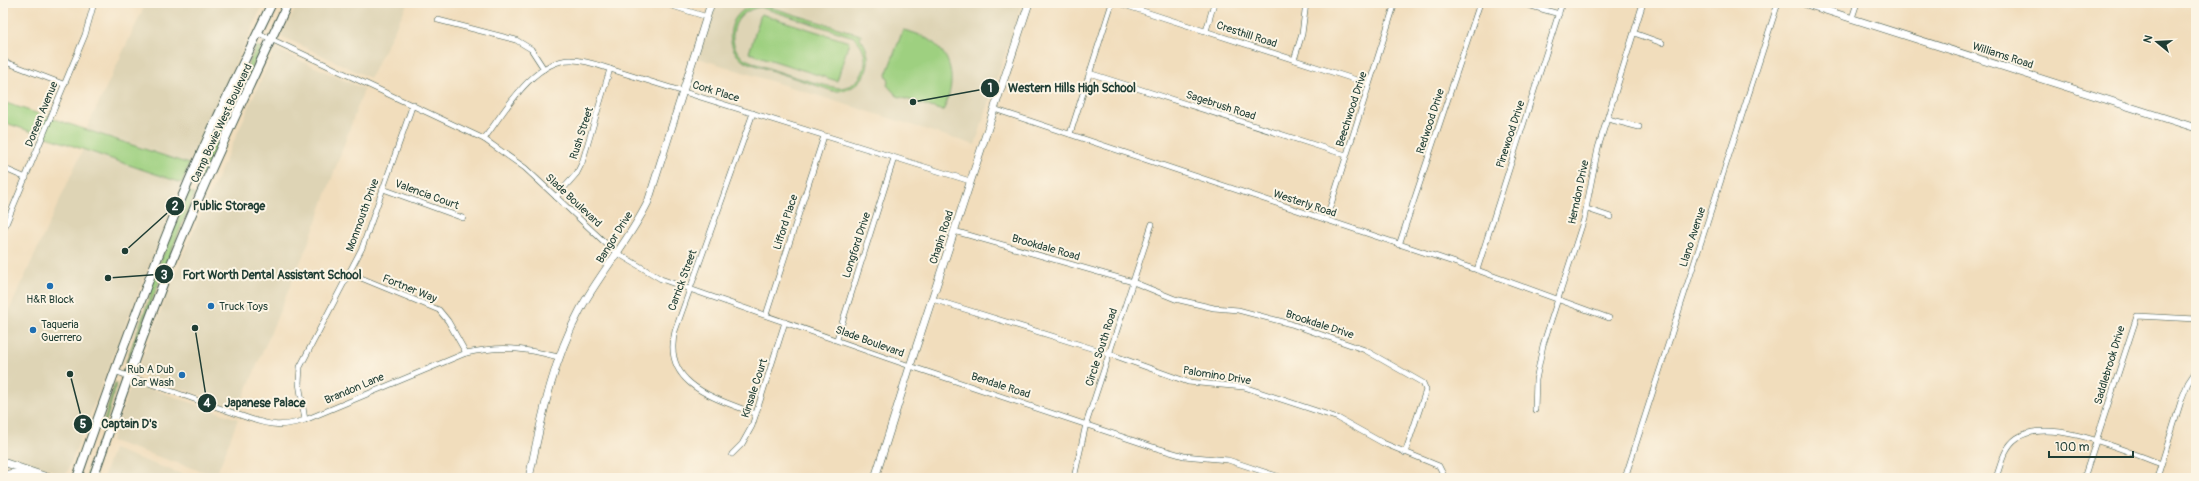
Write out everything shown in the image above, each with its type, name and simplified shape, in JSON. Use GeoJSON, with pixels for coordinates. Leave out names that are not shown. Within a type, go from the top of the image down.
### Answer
{"type":"FeatureCollection","features":[{"type":"Feature","properties":{"kind":"main road","name":"Camp Bowie West Boulevard"},"geometry":{"type":"LineString","coordinates":[[77,478],[114,372],[158,254],[203,150],[272,3]]}},
{"type":"Feature","properties":{"kind":"main road","name":"Camp Bowie West Boulevard"},"geometry":{"type":"LineString","coordinates":[[93,478],[128,376],[201,192],[288,3]]}},
{"type":"Feature","properties":{"kind":"main road"},"geometry":{"type":"LineString","coordinates":[[201,192],[195,189],[194,184],[203,150]]}},
{"type":"Feature","properties":{"kind":"street","name":"Doreen Avenue"},"geometry":{"type":"LineString","coordinates":[[3,231],[26,178],[63,84],[85,35],[94,3]]}},
{"type":"Feature","properties":{"kind":"street"},"geometry":{"type":"LineString","coordinates":[[663,3],[707,17]]}},
{"type":"Feature","properties":{"kind":"street","name":"Bangor Drive"},"geometry":{"type":"LineString","coordinates":[[529,478],[558,357],[580,309],[618,254],[638,222],[648,202],[712,3]]}},
{"type":"Feature","properties":{"kind":"street","name":"Chapin Road"},"geometry":{"type":"LineString","coordinates":[[875,478],[910,366],[1029,3]]}},
{"type":"Feature","properties":{"kind":"street"},"geometry":{"type":"LineString","coordinates":[[1070,134],[1112,3]]}},
{"type":"Feature","properties":{"kind":"street","name":"Cresthill Road"},"geometry":{"type":"LineString","coordinates":[[1118,3],[1369,84]]}},
{"type":"Feature","properties":{"kind":"street"},"geometry":{"type":"LineString","coordinates":[[1206,31],[1214,3]]}},
{"type":"Feature","properties":{"kind":"street"},"geometry":{"type":"LineString","coordinates":[[1294,60],[1302,34],[1306,3]]}},
{"type":"Feature","properties":{"kind":"street","name":"Beechwood Drive"},"geometry":{"type":"LineString","coordinates":[[1326,220],[1395,3]]}},
{"type":"Feature","properties":{"kind":"street","name":"Redwood Drive"},"geometry":{"type":"LineString","coordinates":[[1399,245],[1480,3]]}},
{"type":"Feature","properties":{"kind":"street"},"geometry":{"type":"LineString","coordinates":[[1521,3],[1559,14]]}},
{"type":"Feature","properties":{"kind":"street","name":"Pinewood Drive"},"geometry":{"type":"LineString","coordinates":[[1477,270],[1562,3]]}},
{"type":"Feature","properties":{"kind":"street","name":"Herndon Drive"},"geometry":{"type":"LineString","coordinates":[[1535,410],[1536,380],[1543,345],[1587,208],[1598,148],[1643,3]]}},
{"type":"Feature","properties":{"kind":"street","name":"Llano Avenue"},"geometry":{"type":"LineString","coordinates":[[1625,478],[1778,3]]}},
{"type":"Feature","properties":{"kind":"street","name":"Williams Road"},"geometry":{"type":"LineString","coordinates":[[1803,3],[2196,128]]}},
{"type":"Feature","properties":{"kind":"street"},"geometry":{"type":"LineString","coordinates":[[1852,18],[1857,3]]}},
{"type":"Feature","properties":{"kind":"street"},"geometry":{"type":"LineString","coordinates":[[438,20],[516,40],[531,49],[544,69]]}},
{"type":"Feature","properties":{"kind":"street","name":"Slade Boulevard"},"geometry":{"type":"LineString","coordinates":[[258,32],[271,40],[413,104],[484,139],[525,168],[618,254],[661,279],[837,339],[910,366]]}},
{"type":"Feature","properties":{"kind":"street"},"geometry":{"type":"LineString","coordinates":[[1634,33],[1662,43]]}},
{"type":"Feature","properties":{"kind":"street","name":"Cork Place"},"geometry":{"type":"LineString","coordinates":[[484,139],[523,87],[544,69],[557,62],[572,60],[610,69],[970,182]]}},
{"type":"Feature","properties":{"kind":"street"},"geometry":{"type":"LineString","coordinates":[[3,61],[63,84]]}},
{"type":"Feature","properties":{"kind":"street","name":"Rush Street"},"geometry":{"type":"LineString","coordinates":[[556,197],[577,173],[582,164],[610,69]]}},
{"type":"Feature","properties":{"kind":"street","name":"Sagebrush Road"},"geometry":{"type":"LineString","coordinates":[[1089,73],[1346,155]]}},
{"type":"Feature","properties":{"kind":"street","name":"Monmouth Drive"},"geometry":{"type":"LineString","coordinates":[[305,420],[299,383],[300,367],[350,274],[368,234],[413,104]]}},
{"type":"Feature","properties":{"kind":"street","name":"Westerly Road"},"geometry":{"type":"LineString","coordinates":[[994,109],[1477,270],[1610,318]]}},
{"type":"Feature","properties":{"kind":"street","name":"Carrick Street"},"geometry":{"type":"LineString","coordinates":[[753,113],[673,339],[673,354],[677,365],[693,387],[704,394],[756,414]]}},
{"type":"Feature","properties":{"kind":"street"},"geometry":{"type":"LineString","coordinates":[[1608,119],[1639,127]]}},
{"type":"Feature","properties":{"kind":"street","name":"Lifford Place"},"geometry":{"type":"LineString","coordinates":[[766,315],[824,136]]}},
{"type":"Feature","properties":{"kind":"street","name":"Longford Drive"},"geometry":{"type":"LineString","coordinates":[[837,339],[894,158]]}},
{"type":"Feature","properties":{"kind":"street"},"geometry":{"type":"LineString","coordinates":[[3,168],[26,178]]}},
{"type":"Feature","properties":{"kind":"street","name":"Valencia Court"},"geometry":{"type":"LineString","coordinates":[[383,189],[463,218]]}},
{"type":"Feature","properties":{"kind":"street"},"geometry":{"type":"LineString","coordinates":[[1587,208],[1611,217]]}},
{"type":"Feature","properties":{"kind":"street","name":"Circle South Road"},"geometry":{"type":"LineString","coordinates":[[1074,478],[1086,424],[1152,224]]}},
{"type":"Feature","properties":{"kind":"street","name":"Brookdale Road"},"geometry":{"type":"LineString","coordinates":[[954,231],[1133,282]]}},
{"type":"Feature","properties":{"kind":"street","name":"Fortner Way"},"geometry":{"type":"LineString","coordinates":[[350,274],[439,310],[448,321],[466,353]]}},
{"type":"Feature","properties":{"kind":"street","name":"Brookdale Drive"},"geometry":{"type":"LineString","coordinates":[[1133,282],[1175,299],[1214,308],[1238,310],[1291,324],[1365,350],[1423,383],[1426,390],[1405,453]]}},
{"type":"Feature","properties":{"kind":"street","name":"Palomino Drive"},"geometry":{"type":"LineString","coordinates":[[932,299],[1110,354],[1188,382],[1244,387],[1338,418],[1383,443],[1439,466],[1445,476]]}},
{"type":"Feature","properties":{"kind":"street","name":"Saddlebrook Drive"},"geometry":{"type":"LineString","coordinates":[[2084,478],[2137,316],[2196,319]]}},
{"type":"Feature","properties":{"kind":"street","name":"Kinsale Court"},"geometry":{"type":"LineString","coordinates":[[732,454],[748,435],[785,322]]}},
{"type":"Feature","properties":{"kind":"street","name":"Brandon Lane"},"geometry":{"type":"LineString","coordinates":[[114,372],[270,425],[284,426],[305,420],[466,353],[485,349],[507,347],[533,350],[558,357]]}},
{"type":"Feature","properties":{"kind":"street","name":"Bendale Road"},"geometry":{"type":"LineString","coordinates":[[910,366],[1178,454],[1210,460],[1228,460],[1283,478]]}},
{"type":"Feature","properties":{"kind":"street"},"geometry":{"type":"LineString","coordinates":[[2157,478],[2185,391],[2196,371]]}},
{"type":"Feature","properties":{"kind":"street"},"geometry":{"type":"LineString","coordinates":[[1996,478],[2005,452],[2016,439],[2026,433],[2064,433],[2096,440],[2161,464]]}},
{"type":"Feature","properties":{"kind":"street"},"geometry":{"type":"LineString","coordinates":[[3,462],[50,478]]}},
{"type":"Feature","properties":{"kind":"street"},"geometry":{"type":"LineString","coordinates":[[3,475],[9,472],[34,477],[42,475]]}},
{"type":"Feature","properties":{"kind":"shaded area"},"geometry":{"type":"Polygon","coordinates":[[[146,3],[264,3],[189,164],[86,130],[146,3]]]}},
{"type":"Feature","properties":{"kind":"shaded area"},"geometry":{"type":"Polygon","coordinates":[[[298,3],[408,3],[370,78],[281,36],[298,3]]]}},
{"type":"Feature","properties":{"kind":"shaded area"},"geometry":{"type":"Polygon","coordinates":[[[716,3],[1022,3],[975,145],[698,58],[716,3]]]}},
{"type":"Feature","properties":{"kind":"shaded area"},"geometry":{"type":"Polygon","coordinates":[[[275,49],[364,89],[310,239],[239,408],[136,374],[185,250],[275,49]]]}},
{"type":"Feature","properties":{"kind":"shaded area"},"geometry":{"type":"Polygon","coordinates":[[[83,149],[182,183],[66,475],[3,455],[3,324],[83,149]]]}},
{"type":"Feature","properties":{"kind":"shaded area"},"geometry":{"type":"Polygon","coordinates":[[[132,382],[238,419],[216,476],[111,441],[132,382]]]}},
{"type":"Feature","properties":{"kind":"shaded area"},"geometry":{"type":"Polygon","coordinates":[[[113,449],[154,464],[193,478],[103,478],[113,449]]]}},
{"type":"Feature","properties":{"kind":"green space"},"geometry":{"type":"Polygon","coordinates":[[[760,4],[861,35],[860,38],[866,47],[868,56],[868,65],[865,74],[853,87],[833,91],[743,61],[736,53],[730,35],[735,18],[741,12],[760,4]],[[760,7],[747,11],[740,17],[735,24],[733,33],[734,44],[742,57],[774,70],[841,88],[850,86],[862,75],[865,59],[864,51],[854,37],[760,7]]]}},
{"type":"Feature","properties":{"kind":"green space"},"geometry":{"type":"Polygon","coordinates":[[[761,14],[849,42],[837,81],[749,53],[761,14]]]}},
{"type":"Feature","properties":{"kind":"green space"},"geometry":{"type":"Polygon","coordinates":[[[903,30],[918,34],[930,41],[940,49],[947,59],[951,83],[949,96],[943,111],[897,96],[887,85],[889,80],[886,75],[903,30]]]}},
{"type":"Feature","properties":{"kind":"green space"},"geometry":{"type":"Polygon","coordinates":[[[257,46],[261,48],[201,179],[199,178],[219,126],[257,46]]]}},
{"type":"Feature","properties":{"kind":"green space"},"geometry":{"type":"Polygon","coordinates":[[[3,102],[189,164],[182,183],[3,122],[3,102]]]}},
{"type":"Feature","properties":{"kind":"green space"},"geometry":{"type":"Polygon","coordinates":[[[189,192],[194,194],[127,363],[126,362],[150,297],[152,282],[189,192]]]}},
{"type":"Feature","properties":{"kind":"green space"},"geometry":{"type":"Polygon","coordinates":[[[115,383],[117,383],[106,421],[104,421],[115,383]]]}},
{"type":"Feature","properties":{"kind":"green space"},"geometry":{"type":"Polygon","coordinates":[[[97,445],[99,445],[88,478],[86,478],[97,445]]]}},
{"type":"Feature","properties":{"kind":"place","name":"Western Hills High School"},"geometry":{"type":"Point","coordinates":[913,102]}},
{"type":"Feature","properties":{"kind":"place","name":"Public Storage"},"geometry":{"type":"Point","coordinates":[125,251]}},
{"type":"Feature","properties":{"kind":"place","name":"Fort Worth Dental Assistant School"},"geometry":{"type":"Point","coordinates":[108,278]}},
{"type":"Feature","properties":{"kind":"place","name":"H&R Block"},"geometry":{"type":"Point","coordinates":[50,286]}},
{"type":"Feature","properties":{"kind":"place","name":"Truck Toys"},"geometry":{"type":"Point","coordinates":[211,306]}},
{"type":"Feature","properties":{"kind":"place","name":"Japanese Palace"},"geometry":{"type":"Point","coordinates":[195,328]}},
{"type":"Feature","properties":{"kind":"place","name":"Taqueria Guerrero"},"geometry":{"type":"Point","coordinates":[33,330]}},
{"type":"Feature","properties":{"kind":"place","name":"Captain D's"},"geometry":{"type":"Point","coordinates":[70,374]}},
{"type":"Feature","properties":{"kind":"place","name":"Rub A Dub Car Wash"},"geometry":{"type":"Point","coordinates":[182,375]}}]}
